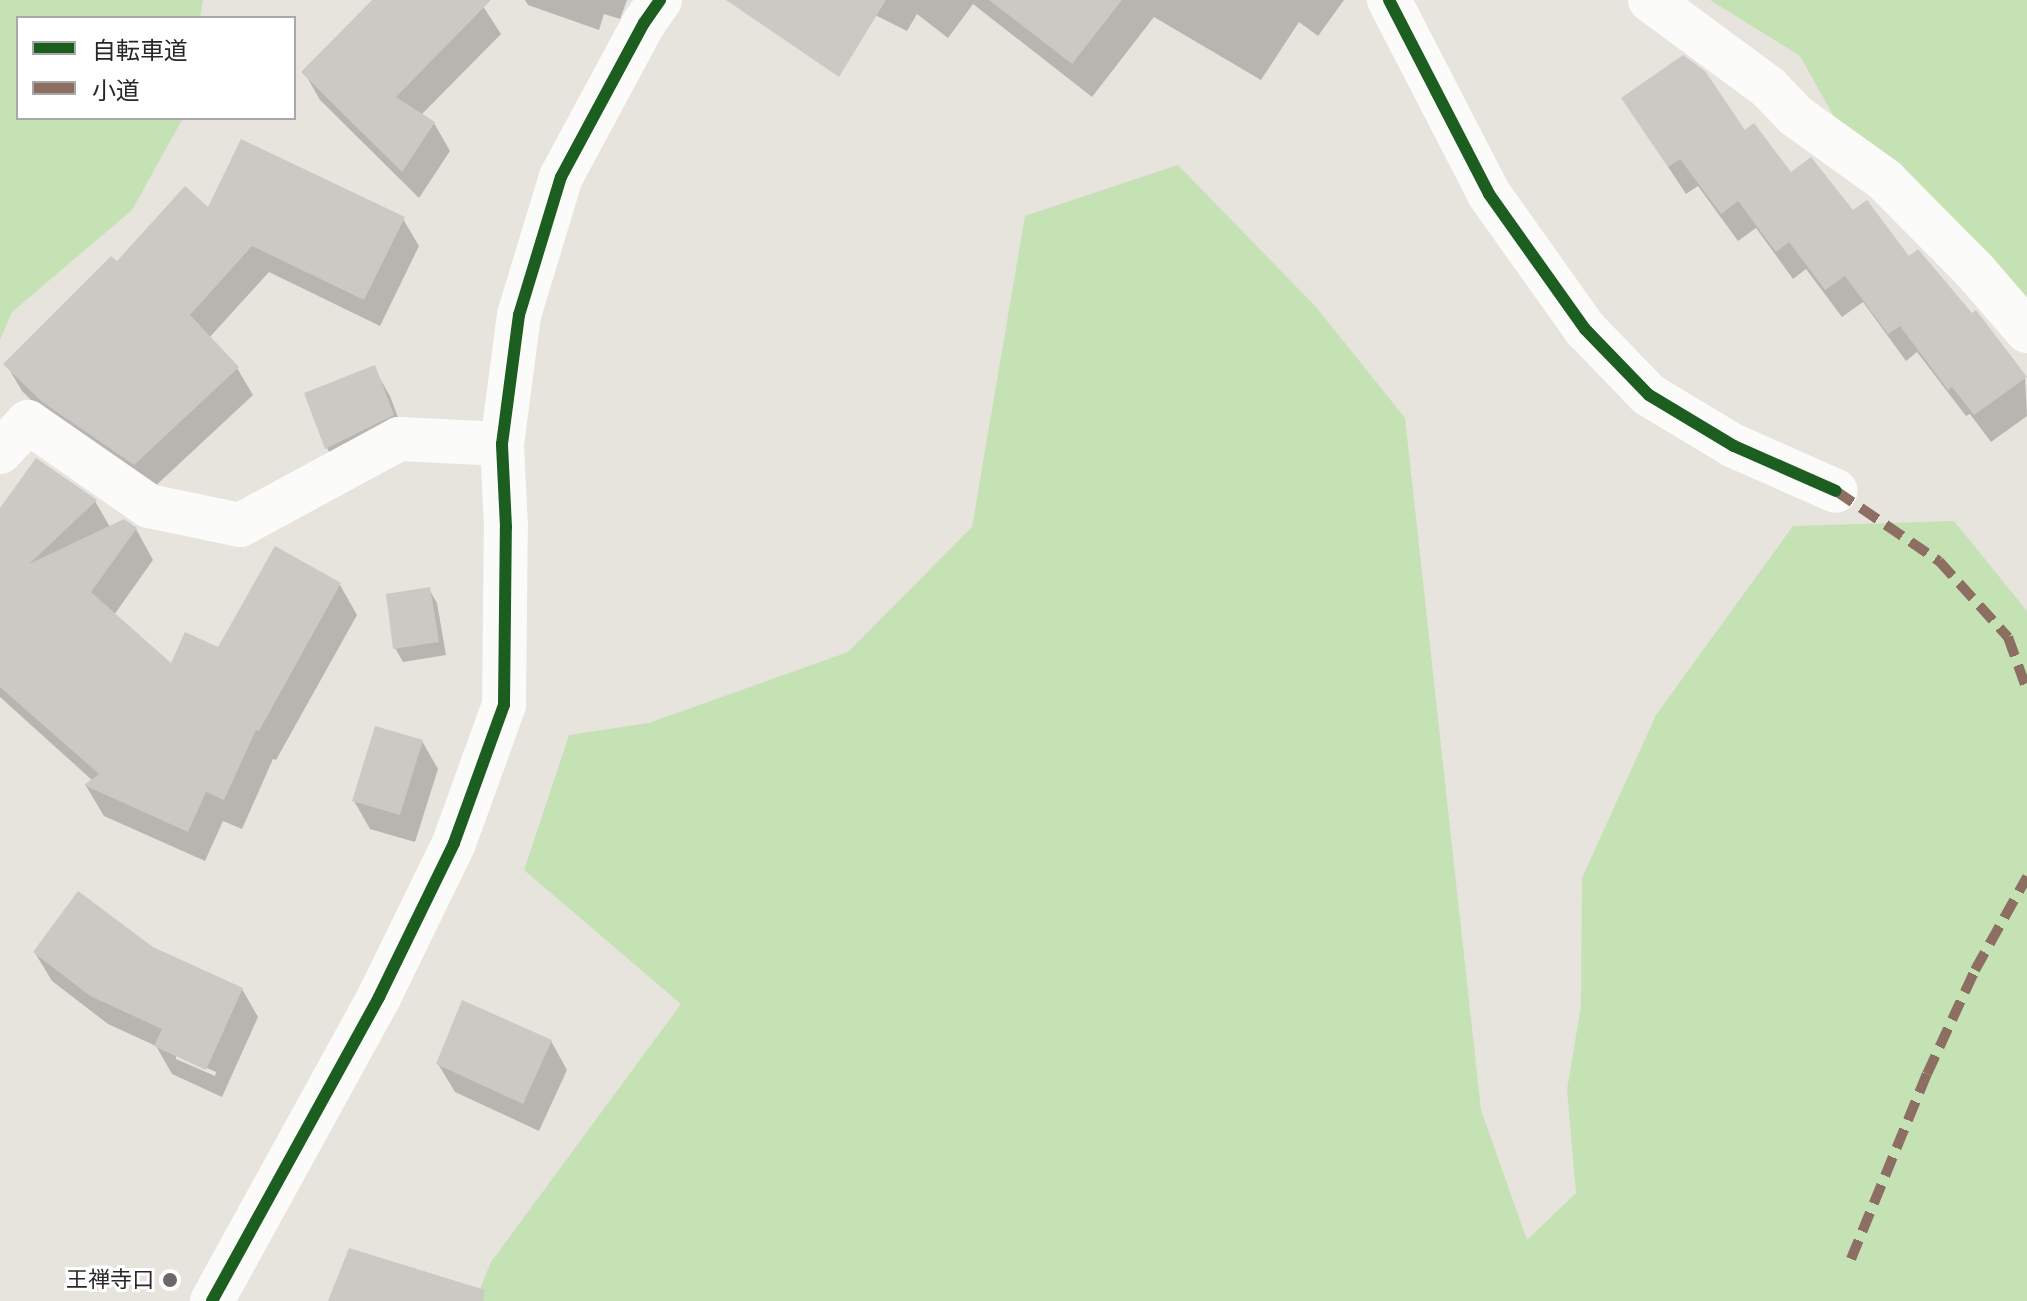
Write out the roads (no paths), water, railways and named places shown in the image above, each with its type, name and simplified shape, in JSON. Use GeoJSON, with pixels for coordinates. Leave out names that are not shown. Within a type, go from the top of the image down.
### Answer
{"type":"FeatureCollection","features":[{"type":"Feature","properties":{"kind":"street"},"geometry":{"type":"LineString","coordinates":[[212,1301],[379,997],[454,843],[504,705],[506,527],[502,444],[519,315],[561,177],[644,23],[660,0]]}},
{"type":"Feature","properties":{"kind":"street"},"geometry":{"type":"LineString","coordinates":[[1389,0],[1489,194],[1585,329],[1649,395],[1734,446],[1836,491]]}},
{"type":"Feature","properties":{"kind":"street"},"geometry":{"type":"LineString","coordinates":[[1650,0],[1768,87],[1796,116],[1885,180],[1976,272],[2027,331]]}},
{"type":"Feature","properties":{"kind":"street"},"geometry":{"type":"LineString","coordinates":[[0,452],[28,422],[149,506],[240,525],[399,439],[502,444]]}},
{"type":"Feature","properties":{"kind":"place","name":"王禅寺口"},"geometry":{"type":"Point","coordinates":[170,1280]}}]}
